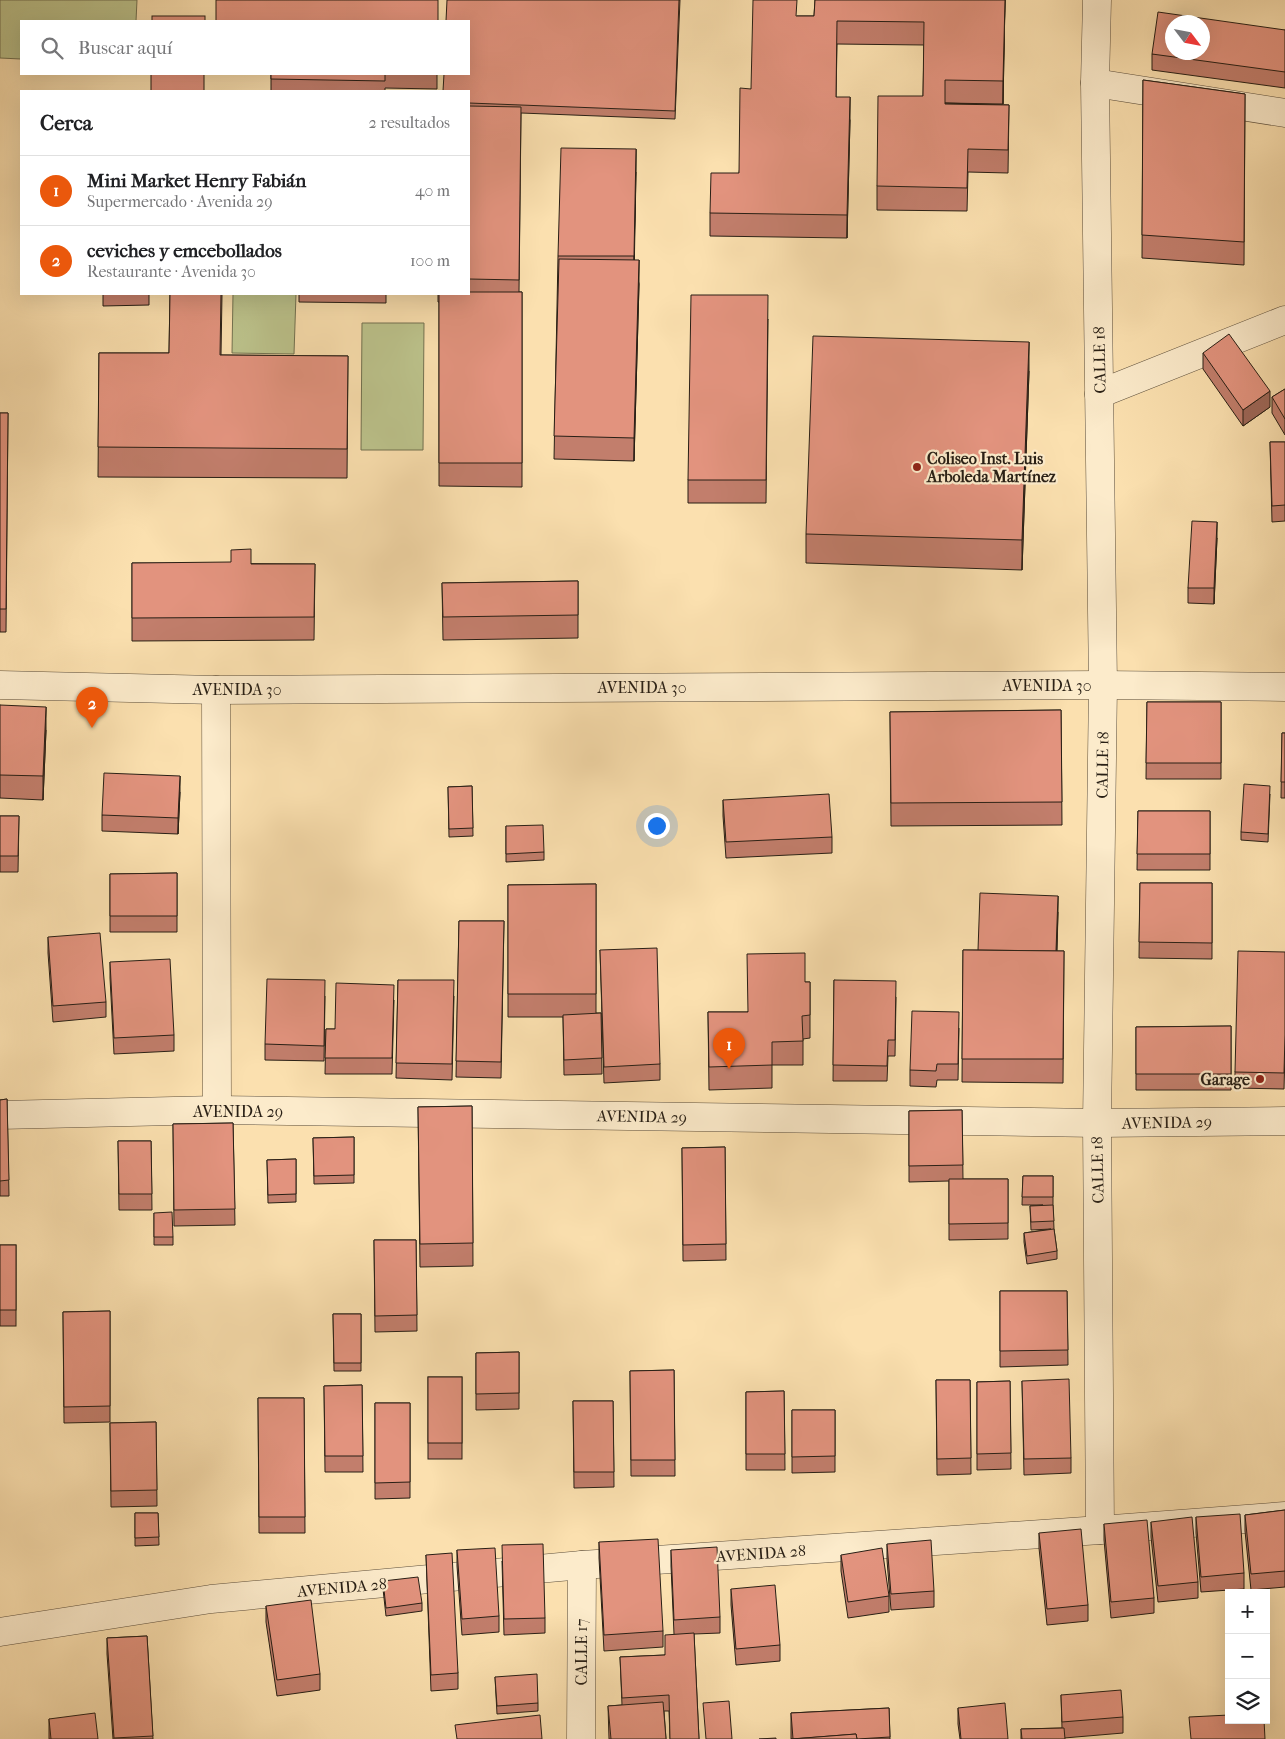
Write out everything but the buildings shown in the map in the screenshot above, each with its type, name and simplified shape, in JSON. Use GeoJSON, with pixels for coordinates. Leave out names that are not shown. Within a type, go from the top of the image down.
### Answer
{"type":"FeatureCollection","features":[{"type":"Feature","properties":{"kind":"street","name":"CALLE 18"},"geometry":{"type":"LineString","coordinates":[[1097,0],[1095,83],[1103,685],[1097,1123],[1100,1530]]}},
{"type":"Feature","properties":{"kind":"street"},"geometry":{"type":"LineString","coordinates":[[1095,83],[1285,113]]}},
{"type":"Feature","properties":{"kind":"street"},"geometry":{"type":"LineString","coordinates":[[1099,394],[1285,320]]}},
{"type":"Feature","properties":{"kind":"street","name":"AVENIDA 30"},"geometry":{"type":"LineString","coordinates":[[0,685],[216,690],[1103,685],[1285,687]]}},
{"type":"Feature","properties":{"kind":"street"},"geometry":{"type":"LineString","coordinates":[[216,690],[217,1110]]}},
{"type":"Feature","properties":{"kind":"street","name":"AVENIDA 29"},"geometry":{"type":"LineString","coordinates":[[0,1115],[217,1110],[1097,1123],[1285,1121]]}},
{"type":"Feature","properties":{"kind":"street","name":"AVENIDA 28"},"geometry":{"type":"LineString","coordinates":[[0,1632],[211,1599],[582,1565],[1285,1516]]}},
{"type":"Feature","properties":{"kind":"street","name":"CALLE 17"},"geometry":{"type":"LineString","coordinates":[[581,1739],[582,1565]]}},
{"type":"Feature","properties":{"kind":"green space"},"geometry":{"type":"Polygon","coordinates":[[[0,0],[137,0],[136,20],[20,20],[20,59],[0,58],[0,0]]]}},
{"type":"Feature","properties":{"kind":"green space"},"geometry":{"type":"Polygon","coordinates":[[[233,295],[296,295],[294,354],[232,353],[233,295]]]}},
{"type":"Feature","properties":{"kind":"green space"},"geometry":{"type":"Polygon","coordinates":[[[362,323],[424,323],[423,450],[361,450],[362,323]]]}},
{"type":"Feature","properties":{"kind":"place","name":"Coliseo Inst. Luis Arboleda Martínez"},"geometry":{"type":"Point","coordinates":[917,467]}},
{"type":"Feature","properties":{"kind":"place","name":"ceviches y emcebollados"},"geometry":{"type":"Point","coordinates":[92,728]}},
{"type":"Feature","properties":{"kind":"place","name":"Mini Market Henry Fabián"},"geometry":{"type":"Point","coordinates":[729,1069]}},
{"type":"Feature","properties":{"kind":"place","name":"Garage"},"geometry":{"type":"Point","coordinates":[1260,1079]}}]}
